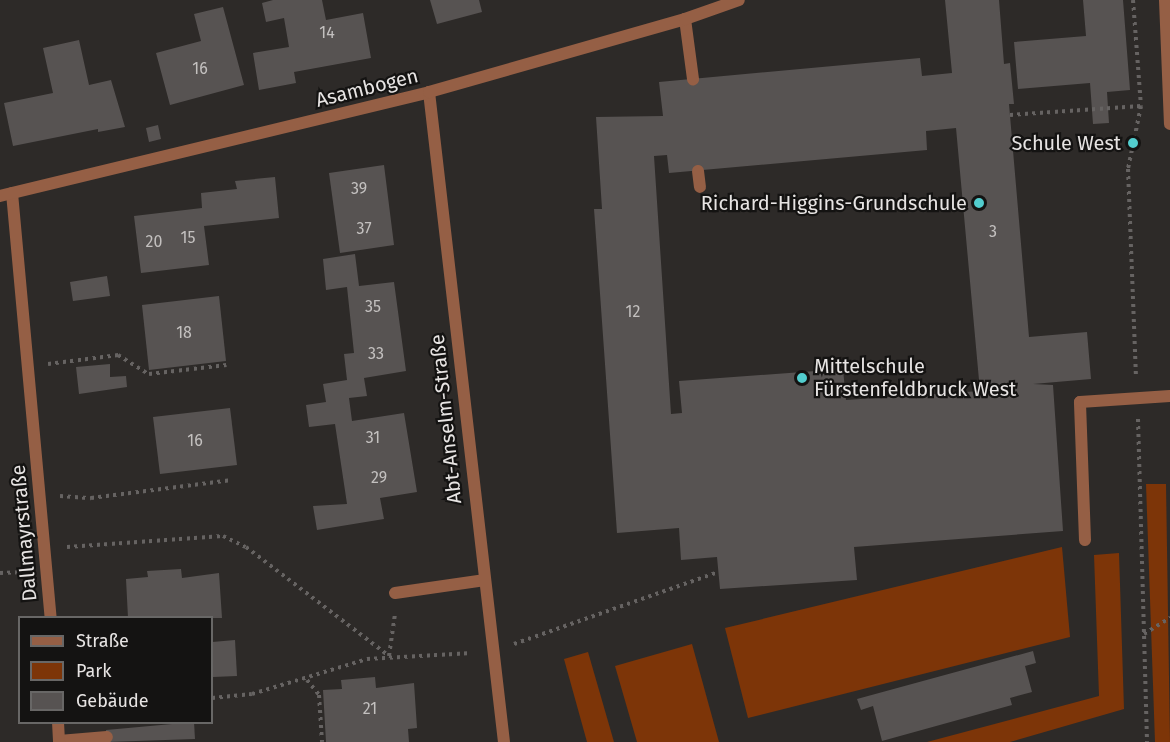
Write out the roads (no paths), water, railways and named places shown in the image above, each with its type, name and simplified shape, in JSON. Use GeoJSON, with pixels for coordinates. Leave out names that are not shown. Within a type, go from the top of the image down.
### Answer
{"type":"FeatureCollection","features":[{"type":"Feature","properties":{"kind":"street","name":"Asambogen"},"geometry":{"type":"LineString","coordinates":[[6,195],[429,92],[685,19],[739,0]]}},
{"type":"Feature","properties":{"kind":"street"},"geometry":{"type":"LineString","coordinates":[[1165,0],[1170,124]]}},
{"type":"Feature","properties":{"kind":"street"},"geometry":{"type":"LineString","coordinates":[[685,19],[693,79]]}},
{"type":"Feature","properties":{"kind":"street","name":"Abt-Anselm-Straße"},"geometry":{"type":"LineString","coordinates":[[429,92],[504,742]]}},
{"type":"Feature","properties":{"kind":"street"},"geometry":{"type":"LineString","coordinates":[[698,171],[700,187]]}},
{"type":"Feature","properties":{"kind":"street","name":"Dallmayrstraße"},"geometry":{"type":"LineString","coordinates":[[6,195],[28,366],[51,616]]}},
{"type":"Feature","properties":{"kind":"street"},"geometry":{"type":"LineString","coordinates":[[1085,540],[1080,402],[1170,396]]}},
{"type":"Feature","properties":{"kind":"street"},"geometry":{"type":"LineString","coordinates":[[395,593],[485,580]]}},
{"type":"Feature","properties":{"kind":"street"},"geometry":{"type":"LineString","coordinates":[[58,724],[59,742],[107,737]]}},
{"type":"Feature","properties":{"kind":"place","name":"Schule West"},"geometry":{"type":"Point","coordinates":[1133,143]}},
{"type":"Feature","properties":{"kind":"place","name":"Richard-Higgins-Grundschule"},"geometry":{"type":"Point","coordinates":[979,203]}},
{"type":"Feature","properties":{"kind":"place","name":"Mittelschule Fürstenfeldbruck West"},"geometry":{"type":"Point","coordinates":[802,378]}}]}
